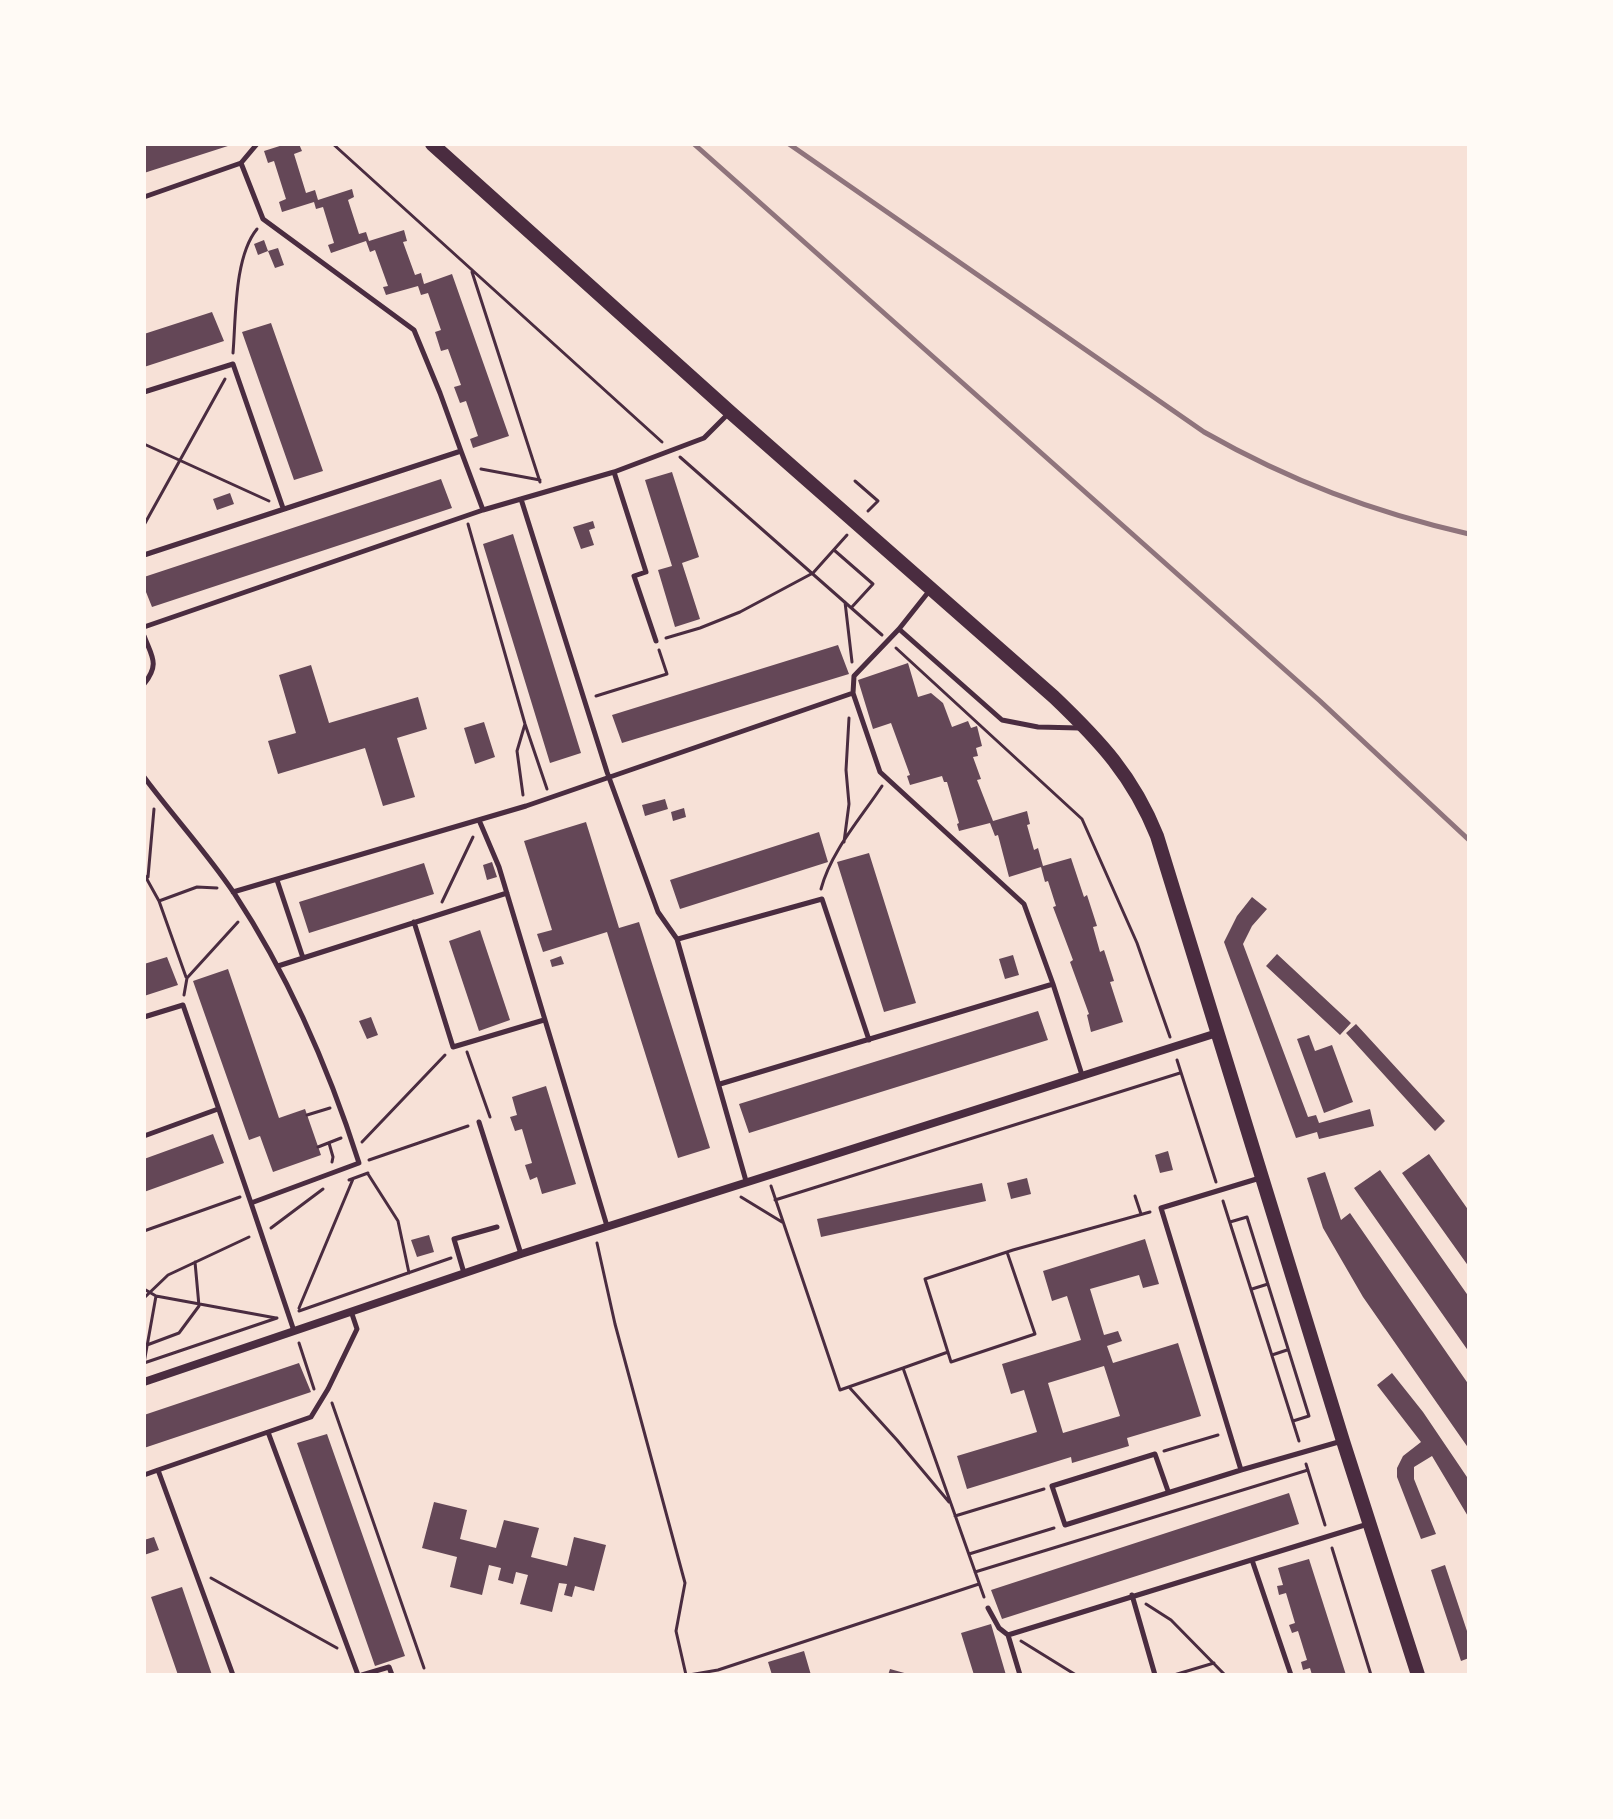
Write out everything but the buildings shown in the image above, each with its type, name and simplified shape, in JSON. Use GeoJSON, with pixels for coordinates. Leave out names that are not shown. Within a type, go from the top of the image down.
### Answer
{"type":"FeatureCollection","features":[{"type":"Feature","properties":{"kind":"main road"},"geometry":{"type":"LineString","coordinates":[[432,144],[1087,728],[1125,772],[1144,804],[1157,836],[1418,1675]]}},
{"type":"Feature","properties":{"kind":"street"},"geometry":{"type":"LineString","coordinates":[[144,1382],[607,1226],[1217,1033]]}},
{"type":"Feature","properties":{"kind":"lane"},"geometry":{"type":"LineString","coordinates":[[144,197],[241,163],[257,144]]}},
{"type":"Feature","properties":{"kind":"lane"},"geometry":{"type":"LineString","coordinates":[[241,163],[263,219],[414,330],[483,510]]}},
{"type":"Feature","properties":{"kind":"lane"},"geometry":{"type":"LineString","coordinates":[[144,392],[233,364],[283,508]]}},
{"type":"Feature","properties":{"kind":"lane"},"geometry":{"type":"LineString","coordinates":[[144,627],[483,510],[614,472],[672,451],[704,438],[730,412]]}},
{"type":"Feature","properties":{"kind":"lane"},"geometry":{"type":"LineString","coordinates":[[144,555],[461,451]]}},
{"type":"Feature","properties":{"kind":"lane"},"geometry":{"type":"LineString","coordinates":[[614,472],[646,572],[634,576],[656,641]]}},
{"type":"Feature","properties":{"kind":"lane"},"geometry":{"type":"LineString","coordinates":[[521,499],[608,776],[658,912],[677,939],[747,1182]]}},
{"type":"Feature","properties":{"kind":"lane"},"geometry":{"type":"LineString","coordinates":[[931,589],[899,629],[854,676],[853,693],[880,772],[1024,904],[1082,1075]]}},
{"type":"Feature","properties":{"kind":"lane"},"geometry":{"type":"LineString","coordinates":[[899,629],[1002,720],[1038,727],[1087,728]]}},
{"type":"Feature","properties":{"kind":"lane"},"geometry":{"type":"LineString","coordinates":[[144,636],[154,662],[152,673],[144,684]]}},
{"type":"Feature","properties":{"kind":"lane"},"geometry":{"type":"LineString","coordinates":[[233,892],[479,822],[853,693]]}},
{"type":"Feature","properties":{"kind":"lane"},"geometry":{"type":"LineString","coordinates":[[144,777],[233,892],[278,966],[322,1064],[359,1163],[251,1203]]}},
{"type":"Feature","properties":{"kind":"lane"},"geometry":{"type":"LineString","coordinates":[[479,822],[507,893],[607,1226]]}},
{"type":"Feature","properties":{"kind":"lane"},"geometry":{"type":"LineString","coordinates":[[277,880],[303,958]]}},
{"type":"Feature","properties":{"kind":"lane"},"geometry":{"type":"LineString","coordinates":[[278,966],[507,893]]}},
{"type":"Feature","properties":{"kind":"lane"},"geometry":{"type":"LineString","coordinates":[[677,939],[822,899],[869,1040]]}},
{"type":"Feature","properties":{"kind":"lane"},"geometry":{"type":"LineString","coordinates":[[414,922],[453,1047],[544,1020]]}},
{"type":"Feature","properties":{"kind":"lane"},"geometry":{"type":"LineString","coordinates":[[720,1084],[1053,984]]}},
{"type":"Feature","properties":{"kind":"lane"},"geometry":{"type":"LineString","coordinates":[[144,1017],[183,1005],[294,1331]]}},
{"type":"Feature","properties":{"kind":"lane"},"geometry":{"type":"LineString","coordinates":[[144,1136],[218,1109]]}},
{"type":"Feature","properties":{"kind":"lane"},"geometry":{"type":"LineString","coordinates":[[479,1122],[521,1254]]}},
{"type":"Feature","properties":{"kind":"lane"},"geometry":{"type":"LineString","coordinates":[[1241,1470],[1161,1208],[1262,1178]]}},
{"type":"Feature","properties":{"kind":"lane"},"geometry":{"type":"LineString","coordinates":[[464,1273],[454,1239],[497,1227]]}},
{"type":"Feature","properties":{"kind":"lane"},"geometry":{"type":"LineString","coordinates":[[144,1475],[311,1417],[357,1329],[351,1311]]}},
{"type":"Feature","properties":{"kind":"lane"},"geometry":{"type":"LineString","coordinates":[[268,1432],[360,1675],[389,1667],[392,1675]]}},
{"type":"Feature","properties":{"kind":"lane"},"geometry":{"type":"LineString","coordinates":[[1168,1491],[1155,1454],[1052,1486],[1065,1525],[1168,1491],[1343,1441]]}},
{"type":"Feature","properties":{"kind":"lane"},"geometry":{"type":"LineString","coordinates":[[158,1470],[233,1675]]}},
{"type":"Feature","properties":{"kind":"lane"},"geometry":{"type":"LineString","coordinates":[[1008,1635],[1369,1523]]}},
{"type":"Feature","properties":{"kind":"lane"},"geometry":{"type":"LineString","coordinates":[[1252,1560],[1291,1675]]}},
{"type":"Feature","properties":{"kind":"lane"},"geometry":{"type":"LineString","coordinates":[[1132,1595],[1155,1675]]}},
{"type":"Feature","properties":{"kind":"lane"},"geometry":{"type":"LineString","coordinates":[[988,1608],[999,1628],[1008,1635],[1020,1675]]}},
{"type":"Feature","properties":{"kind":"path"},"geometry":{"type":"LineString","coordinates":[[333,144],[672,451],[813,573],[1082,819],[1137,943],[1173,1047],[1371,1675]]}},
{"type":"Feature","properties":{"kind":"path"},"geometry":{"type":"LineString","coordinates":[[471,268],[544,493]]}},
{"type":"Feature","properties":{"kind":"path"},"geometry":{"type":"LineString","coordinates":[[144,444],[283,508]]}},
{"type":"Feature","properties":{"kind":"path"},"geometry":{"type":"LineString","coordinates":[[466,466],[540,480]]}},
{"type":"Feature","properties":{"kind":"path"},"geometry":{"type":"LineString","coordinates":[[466,517],[549,797]]}},
{"type":"Feature","properties":{"kind":"path"},"geometry":{"type":"LineString","coordinates":[[834,550],[873,584],[851,608]]}},
{"type":"Feature","properties":{"kind":"path"},"geometry":{"type":"LineString","coordinates":[[584,700],[667,674],[656,641],[740,612],[813,573]]}},
{"type":"Feature","properties":{"kind":"path"},"geometry":{"type":"LineString","coordinates":[[845,602],[854,676]]}},
{"type":"Feature","properties":{"kind":"path"},"geometry":{"type":"LineString","coordinates":[[844,842],[849,804],[846,745],[853,693]]}},
{"type":"Feature","properties":{"kind":"path"},"geometry":{"type":"LineString","coordinates":[[525,724],[517,751],[526,806]]}},
{"type":"Feature","properties":{"kind":"path"},"geometry":{"type":"LineString","coordinates":[[819,899],[825,875],[887,779]]}},
{"type":"Feature","properties":{"kind":"path"},"geometry":{"type":"LineString","coordinates":[[148,880],[155,793]]}},
{"type":"Feature","properties":{"kind":"path"},"geometry":{"type":"LineString","coordinates":[[435,916],[479,822]]}},
{"type":"Feature","properties":{"kind":"path"},"geometry":{"type":"LineString","coordinates":[[144,874],[159,901],[187,978],[183,1005]]}},
{"type":"Feature","properties":{"kind":"path"},"geometry":{"type":"LineString","coordinates":[[159,901],[197,887],[233,892]]}},
{"type":"Feature","properties":{"kind":"path"},"geometry":{"type":"LineString","coordinates":[[187,978],[246,914]]}},
{"type":"Feature","properties":{"kind":"path"},"geometry":{"type":"LineString","coordinates":[[409,1273],[398,1221],[363,1161],[490,1116],[464,1043]]}},
{"type":"Feature","properties":{"kind":"path"},"geometry":{"type":"LineString","coordinates":[[355,1150],[453,1047]]}},
{"type":"Feature","properties":{"kind":"path"},"geometry":{"type":"LineString","coordinates":[[775,1200],[1181,1073]]}},
{"type":"Feature","properties":{"kind":"path"},"geometry":{"type":"LineString","coordinates":[[307,1115],[319,1111]]}},
{"type":"Feature","properties":{"kind":"path"},"geometry":{"type":"LineString","coordinates":[[318,1147],[329,1143]]}},
{"type":"Feature","properties":{"kind":"path"},"geometry":{"type":"LineString","coordinates":[[298,1309],[353,1179]]}},
{"type":"Feature","properties":{"kind":"path"},"geometry":{"type":"LineString","coordinates":[[771,1188],[840,1390],[949,1352]]}},
{"type":"Feature","properties":{"kind":"path"},"geometry":{"type":"LineString","coordinates":[[1135,1196],[1141,1214]]}},
{"type":"Feature","properties":{"kind":"path"},"geometry":{"type":"LineString","coordinates":[[741,1197],[782,1222]]}},
{"type":"Feature","properties":{"kind":"path"},"geometry":{"type":"LineString","coordinates":[[1007,1252],[1035,1334],[951,1362],[925,1279],[1007,1252],[1161,1208]]}},
{"type":"Feature","properties":{"kind":"path"},"geometry":{"type":"LineString","coordinates":[[1230,1222],[1247,1217],[1309,1416],[1293,1421]]}},
{"type":"Feature","properties":{"kind":"path"},"geometry":{"type":"LineString","coordinates":[[597,1243],[615,1324],[685,1583],[676,1631],[687,1675],[718,1670],[979,1583]]}},
{"type":"Feature","properties":{"kind":"path"},"geometry":{"type":"LineString","coordinates":[[156,1296],[144,1363],[459,1255]]}},
{"type":"Feature","properties":{"kind":"path"},"geometry":{"type":"LineString","coordinates":[[147,1345],[179,1333],[201,1304],[195,1262]]}},
{"type":"Feature","properties":{"kind":"path"},"geometry":{"type":"LineString","coordinates":[[1251,1289],[1268,1284]]}},
{"type":"Feature","properties":{"kind":"path"},"geometry":{"type":"LineString","coordinates":[[144,1289],[156,1296],[278,1318]]}},
{"type":"Feature","properties":{"kind":"path"},"geometry":{"type":"LineString","coordinates":[[298,1342],[319,1404]]}},
{"type":"Feature","properties":{"kind":"path"},"geometry":{"type":"LineString","coordinates":[[1272,1355],[1288,1349]]}},
{"type":"Feature","properties":{"kind":"path"},"geometry":{"type":"LineString","coordinates":[[903,1368],[988,1608]]}},
{"type":"Feature","properties":{"kind":"path"},"geometry":{"type":"LineString","coordinates":[[849,1387],[951,1504]]}},
{"type":"Feature","properties":{"kind":"path"},"geometry":{"type":"LineString","coordinates":[[328,1389],[424,1668]]}},
{"type":"Feature","properties":{"kind":"path"},"geometry":{"type":"LineString","coordinates":[[1155,1454],[1229,1431]]}},
{"type":"Feature","properties":{"kind":"path"},"geometry":{"type":"LineString","coordinates":[[975,1572],[1308,1470]]}},
{"type":"Feature","properties":{"kind":"path"},"geometry":{"type":"LineString","coordinates":[[955,1516],[1052,1486]]}},
{"type":"Feature","properties":{"kind":"path"},"geometry":{"type":"LineString","coordinates":[[969,1554],[1065,1525]]}},
{"type":"Feature","properties":{"kind":"path"},"geometry":{"type":"LineString","coordinates":[[193,1568],[351,1656]]}},
{"type":"Feature","properties":{"kind":"path"},"geometry":{"type":"LineString","coordinates":[[1132,1595],[1171,1620],[1225,1675]]}},
{"type":"Feature","properties":{"kind":"path"},"geometry":{"type":"LineString","coordinates":[[1008,1635],[1076,1675]]}},
{"type":"Feature","properties":{"kind":"path"},"geometry":{"type":"LineString","coordinates":[[1174,1675],[1214,1663]]}},
{"type":"Feature","properties":{"kind":"railway"},"geometry":{"type":"LineString","coordinates":[[694,144],[1320,701],[1469,840]]}},
{"type":"Feature","properties":{"kind":"railway"},"geometry":{"type":"LineString","coordinates":[[789,144],[1204,432],[1268,466],[1333,493],[1399,516],[1469,534]]}}]}
